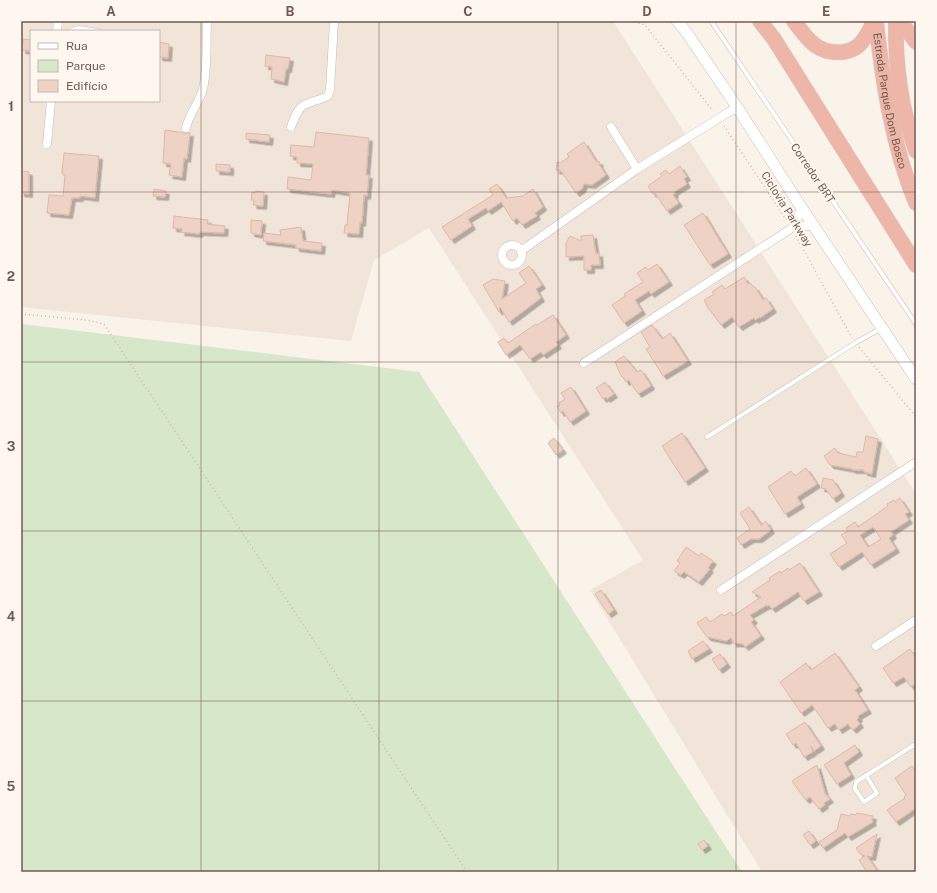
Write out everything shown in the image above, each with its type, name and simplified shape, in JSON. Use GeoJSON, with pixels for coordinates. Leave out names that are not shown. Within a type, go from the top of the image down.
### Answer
{"type":"FeatureCollection","features":[{"type":"Feature","properties":{"kind":"highway"},"geometry":{"type":"LineString","coordinates":[[760,21],[774,39],[916,266]]}},
{"type":"Feature","properties":{"kind":"highway"},"geometry":{"type":"LineString","coordinates":[[794,21],[807,40],[823,51],[836,53],[849,51],[859,45],[875,21]]}},
{"type":"Feature","properties":{"kind":"highway","name":"Estrada Parque Dom Bosco"},"geometry":{"type":"LineString","coordinates":[[875,21],[881,70],[900,158],[916,202]]}},
{"type":"Feature","properties":{"kind":"highway","name":"Estrada Parque Dom Bosco"},"geometry":{"type":"LineString","coordinates":[[896,21],[895,50],[900,92],[910,134],[916,151]]}},
{"type":"Feature","properties":{"kind":"highway"},"geometry":{"type":"LineString","coordinates":[[900,21],[916,42]]}},
{"type":"Feature","properties":{"kind":"main road"},"geometry":{"type":"LineString","coordinates":[[677,21],[687,33],[737,106],[801,207],[916,379]]}},
{"type":"Feature","properties":{"kind":"street"},"geometry":{"type":"LineString","coordinates":[[186,128],[188,118],[199,100],[203,88],[205,75],[206,21]]}},
{"type":"Feature","properties":{"kind":"street"},"geometry":{"type":"LineString","coordinates":[[291,127],[300,108],[328,96],[330,90],[334,21]]}},
{"type":"Feature","properties":{"kind":"street"},"geometry":{"type":"LineString","coordinates":[[47,144],[51,102]]}},
{"type":"Feature","properties":{"kind":"street"},"geometry":{"type":"LineString","coordinates":[[521,250],[638,169],[737,106]]}},
{"type":"Feature","properties":{"kind":"street"},"geometry":{"type":"LineString","coordinates":[[611,127],[638,169]]}},
{"type":"Feature","properties":{"kind":"street"},"geometry":{"type":"LineString","coordinates":[[793,227],[801,207]]}},
{"type":"Feature","properties":{"kind":"street"},"geometry":{"type":"LineString","coordinates":[[584,363],[793,227],[815,226]]}},
{"type":"Feature","properties":{"kind":"street"},"geometry":{"type":"LineString","coordinates":[[722,590],[916,462]]}},
{"type":"Feature","properties":{"kind":"street"},"geometry":{"type":"LineString","coordinates":[[876,646],[916,620]]}},
{"type":"Feature","properties":{"kind":"lane","name":"Corredor BRT"},"geometry":{"type":"LineString","coordinates":[[711,21],[916,324]]}},
{"type":"Feature","properties":{"kind":"lane"},"geometry":{"type":"LineString","coordinates":[[73,30],[79,28],[92,30]]}},
{"type":"Feature","properties":{"kind":"lane"},"geometry":{"type":"LineString","coordinates":[[707,437],[855,343],[882,328]]}},
{"type":"Feature","properties":{"kind":"lane"},"geometry":{"type":"LineString","coordinates":[[866,775],[877,793],[864,802],[855,789],[856,782],[866,775],[916,744]]}},
{"type":"Feature","properties":{"kind":"path","name":"Ciclovia Parkway"},"geometry":{"type":"LineString","coordinates":[[631,21],[645,25],[672,62],[718,118],[793,227],[855,343],[916,417]]}},
{"type":"Feature","properties":{"kind":"path"},"geometry":{"type":"LineString","coordinates":[[21,314],[86,320],[104,324],[467,872]]}},
{"type":"Feature","properties":{"kind":"shaded area"},"geometry":{"type":"Polygon","coordinates":[[[21,21],[613,21],[916,494],[916,872],[762,872],[590,590],[643,560],[429,228],[374,260],[351,341],[21,307],[21,21]]]}},
{"type":"Feature","properties":{"kind":"green space"},"geometry":{"type":"Polygon","coordinates":[[[21,324],[419,372],[742,872],[21,872],[21,324]]]}},
{"type":"Feature","properties":{"kind":"building"},"geometry":{"type":"Polygon","coordinates":[[[23,39],[30,40],[30,51],[22,50],[23,39]]]}},
{"type":"Feature","properties":{"kind":"building"},"geometry":{"type":"Polygon","coordinates":[[[160,42],[169,44],[168,58],[160,57],[160,42]]]}},
{"type":"Feature","properties":{"kind":"building"},"geometry":{"type":"Polygon","coordinates":[[[266,55],[290,58],[288,69],[286,69],[284,82],[271,79],[272,67],[265,66],[266,55]]]}},
{"type":"Feature","properties":{"kind":"building"},"geometry":{"type":"Polygon","coordinates":[[[165,130],[190,133],[187,159],[184,158],[182,177],[169,175],[171,164],[163,163],[165,130]]]}},
{"type":"Feature","properties":{"kind":"building"},"geometry":{"type":"Polygon","coordinates":[[[316,132],[369,138],[366,175],[369,175],[367,196],[364,195],[362,223],[360,222],[359,234],[344,233],[345,225],[347,225],[350,193],[332,190],[331,194],[287,189],[288,177],[311,180],[313,164],[297,163],[297,157],[290,156],[291,145],[314,147],[316,132]]]}},
{"type":"Feature","properties":{"kind":"building"},"geometry":{"type":"Polygon","coordinates":[[[246,133],[270,135],[269,142],[246,139],[246,133]]]}},
{"type":"Feature","properties":{"kind":"building"},"geometry":{"type":"Polygon","coordinates":[[[584,142],[596,161],[600,162],[599,164],[606,175],[592,185],[584,184],[582,189],[576,193],[561,171],[556,170],[557,162],[560,163],[569,157],[567,154],[584,142]]]}},
{"type":"Feature","properties":{"kind":"building"},"geometry":{"type":"Polygon","coordinates":[[[64,153],[99,156],[95,198],[80,196],[80,198],[72,198],[69,215],[47,213],[49,195],[63,196],[65,176],[62,172],[64,153]]]}},
{"type":"Feature","properties":{"kind":"building"},"geometry":{"type":"Polygon","coordinates":[[[216,164],[230,165],[230,172],[216,171],[216,164]]]}},
{"type":"Feature","properties":{"kind":"building"},"geometry":{"type":"Polygon","coordinates":[[[680,166],[687,177],[684,179],[687,184],[674,192],[675,194],[673,195],[679,203],[667,211],[655,193],[653,194],[648,186],[662,176],[660,174],[666,170],[669,174],[680,166]]]}},
{"type":"Feature","properties":{"kind":"building"},"geometry":{"type":"Polygon","coordinates":[[[21,171],[29,172],[29,194],[21,193],[21,171]]]}},
{"type":"Feature","properties":{"kind":"building"},"geometry":{"type":"Polygon","coordinates":[[[497,184],[506,198],[523,196],[533,189],[543,207],[535,213],[537,216],[522,225],[517,218],[513,221],[501,202],[488,211],[486,208],[468,219],[472,226],[451,240],[442,227],[493,195],[489,189],[497,184]]]}},
{"type":"Feature","properties":{"kind":"building"},"geometry":{"type":"Polygon","coordinates":[[[154,189],[166,191],[165,197],[153,196],[154,189]]]}},
{"type":"Feature","properties":{"kind":"building"},"geometry":{"type":"Polygon","coordinates":[[[256,191],[264,192],[263,206],[253,205],[254,200],[251,200],[252,192],[255,193],[256,191]]]}},
{"type":"Feature","properties":{"kind":"building"},"geometry":{"type":"Polygon","coordinates":[[[703,213],[728,254],[710,265],[684,225],[703,213]]]}},
{"type":"Feature","properties":{"kind":"building"},"geometry":{"type":"Polygon","coordinates":[[[174,216],[208,220],[207,224],[225,226],[224,233],[200,232],[199,234],[181,232],[182,229],[173,228],[174,216]]]}},
{"type":"Feature","properties":{"kind":"building"},"geometry":{"type":"Polygon","coordinates":[[[251,220],[262,221],[261,235],[251,233],[251,220]]]}},
{"type":"Feature","properties":{"kind":"building"},"geometry":{"type":"Polygon","coordinates":[[[301,227],[303,241],[322,243],[321,251],[296,248],[296,245],[263,241],[264,233],[281,235],[280,230],[301,227]]]}},
{"type":"Feature","properties":{"kind":"building"},"geometry":{"type":"Polygon","coordinates":[[[593,235],[596,254],[599,253],[600,265],[591,265],[591,270],[584,270],[584,256],[566,257],[566,243],[570,236],[581,241],[581,236],[593,235]]]}},
{"type":"Feature","properties":{"kind":"building"},"geometry":{"type":"Polygon","coordinates":[[[657,264],[669,282],[651,294],[649,291],[635,300],[642,311],[624,323],[612,305],[625,296],[624,294],[643,282],[637,273],[646,267],[648,270],[657,264]]]}},
{"type":"Feature","properties":{"kind":"building"},"geometry":{"type":"Polygon","coordinates":[[[529,266],[542,285],[536,289],[541,298],[509,322],[500,307],[499,312],[483,285],[493,279],[505,281],[502,299],[526,283],[519,273],[529,266]]]}},
{"type":"Feature","properties":{"kind":"building"},"geometry":{"type":"Polygon","coordinates":[[[744,277],[748,284],[750,283],[755,287],[763,300],[766,298],[773,309],[760,318],[755,320],[754,318],[739,327],[732,317],[721,325],[709,310],[704,300],[714,294],[712,292],[722,285],[725,289],[744,277]]]}},
{"type":"Feature","properties":{"kind":"building"},"geometry":{"type":"Polygon","coordinates":[[[553,315],[566,335],[556,342],[558,345],[543,355],[541,352],[530,359],[520,345],[506,355],[498,342],[504,338],[508,343],[536,324],[537,325],[553,315]]]}},
{"type":"Feature","properties":{"kind":"building"},"geometry":{"type":"Polygon","coordinates":[[[652,325],[662,339],[670,333],[688,361],[663,376],[646,349],[650,347],[641,332],[652,325]]]}},
{"type":"Feature","properties":{"kind":"building"},"geometry":{"type":"Polygon","coordinates":[[[624,356],[637,372],[641,370],[651,386],[638,394],[629,380],[626,382],[622,377],[616,365],[615,362],[624,356]]]}},
{"type":"Feature","properties":{"kind":"building"},"geometry":{"type":"Polygon","coordinates":[[[605,382],[614,394],[607,399],[606,397],[603,399],[596,388],[605,382]]]}},
{"type":"Feature","properties":{"kind":"building"},"geometry":{"type":"Polygon","coordinates":[[[571,387],[586,411],[570,422],[563,411],[561,413],[557,406],[560,405],[559,403],[565,399],[561,393],[571,387]]]}},
{"type":"Feature","properties":{"kind":"building"},"geometry":{"type":"Polygon","coordinates":[[[682,433],[705,468],[685,482],[662,446],[682,433]]]}},
{"type":"Feature","properties":{"kind":"building"},"geometry":{"type":"Polygon","coordinates":[[[866,436],[878,439],[872,474],[864,472],[864,470],[852,470],[830,465],[824,456],[835,448],[838,453],[856,457],[857,452],[863,452],[866,436]]]}},
{"type":"Feature","properties":{"kind":"building"},"geometry":{"type":"Polygon","coordinates":[[[554,438],[563,450],[556,455],[548,443],[554,438]]]}},
{"type":"Feature","properties":{"kind":"building"},"geometry":{"type":"Polygon","coordinates":[[[806,468],[817,484],[797,497],[801,504],[785,514],[768,487],[791,471],[795,476],[806,468]]]}},
{"type":"Feature","properties":{"kind":"building"},"geometry":{"type":"Polygon","coordinates":[[[823,478],[833,480],[841,493],[833,499],[826,489],[821,488],[823,478]]]}},
{"type":"Feature","properties":{"kind":"building"},"geometry":{"type":"Polygon","coordinates":[[[900,498],[909,512],[905,514],[909,520],[891,532],[893,535],[889,538],[896,549],[871,565],[862,552],[839,567],[830,554],[847,543],[841,535],[848,531],[846,528],[855,522],[858,527],[888,506],[887,504],[894,500],[895,502],[900,498]],[[873,527],[860,535],[868,547],[881,539],[873,527]]]}},
{"type":"Feature","properties":{"kind":"building"},"geometry":{"type":"Polygon","coordinates":[[[749,507],[761,525],[766,521],[771,530],[759,539],[751,539],[741,545],[737,538],[750,529],[740,513],[749,507]]]}},
{"type":"Feature","properties":{"kind":"building"},"geometry":{"type":"Polygon","coordinates":[[[686,547],[699,556],[701,553],[713,561],[708,568],[710,569],[699,582],[684,572],[681,575],[674,571],[680,563],[677,561],[686,547]]]}},
{"type":"Feature","properties":{"kind":"building"},"geometry":{"type":"Polygon","coordinates":[[[800,563],[819,592],[804,601],[798,592],[772,609],[769,605],[767,605],[750,615],[754,620],[751,622],[761,636],[745,647],[743,644],[734,644],[731,638],[726,641],[707,637],[697,623],[706,617],[710,622],[722,614],[724,616],[731,612],[733,616],[761,597],[752,592],[770,580],[769,578],[780,571],[781,573],[788,568],[789,570],[800,563]]]}},
{"type":"Feature","properties":{"kind":"building"},"geometry":{"type":"Polygon","coordinates":[[[601,590],[614,610],[608,614],[595,594],[601,590]]]}},
{"type":"Feature","properties":{"kind":"building"},"geometry":{"type":"Polygon","coordinates":[[[703,641],[709,649],[692,659],[688,651],[703,641]]]}},
{"type":"Feature","properties":{"kind":"building"},"geometry":{"type":"Polygon","coordinates":[[[910,649],[916,658],[916,683],[911,687],[904,677],[893,683],[883,668],[910,649]]]}},
{"type":"Feature","properties":{"kind":"building"},"geometry":{"type":"Polygon","coordinates":[[[835,653],[859,687],[855,690],[868,710],[858,716],[859,718],[857,720],[860,724],[853,730],[848,724],[839,730],[835,724],[828,728],[812,705],[801,713],[780,682],[806,663],[811,670],[835,653]]]}},
{"type":"Feature","properties":{"kind":"building"},"geometry":{"type":"Polygon","coordinates":[[[720,654],[727,664],[719,670],[712,659],[720,654]]]}},
{"type":"Feature","properties":{"kind":"building"},"geometry":{"type":"Polygon","coordinates":[[[805,722],[821,746],[814,751],[811,746],[813,752],[804,757],[796,743],[793,745],[786,734],[805,722]]]}},
{"type":"Feature","properties":{"kind":"building"},"geometry":{"type":"Polygon","coordinates":[[[855,745],[859,752],[844,763],[851,775],[837,784],[824,765],[855,745]]]}},
{"type":"Feature","properties":{"kind":"building"},"geometry":{"type":"Polygon","coordinates":[[[817,765],[825,793],[830,799],[819,809],[810,797],[806,800],[804,798],[792,781],[817,765]]]}},
{"type":"Feature","properties":{"kind":"building"},"geometry":{"type":"Polygon","coordinates":[[[912,766],[916,771],[916,808],[896,822],[887,810],[905,798],[904,797],[906,795],[895,778],[912,766]]]}},
{"type":"Feature","properties":{"kind":"building"},"geometry":{"type":"Polygon","coordinates":[[[857,813],[873,816],[873,822],[848,837],[845,833],[823,848],[819,842],[837,830],[841,814],[850,816],[851,814],[856,815],[857,813]]]}},
{"type":"Feature","properties":{"kind":"building"},"geometry":{"type":"Polygon","coordinates":[[[809,831],[816,841],[810,845],[803,835],[809,831]]]}},
{"type":"Feature","properties":{"kind":"building"},"geometry":{"type":"Polygon","coordinates":[[[877,834],[872,857],[867,856],[878,872],[867,872],[859,860],[865,856],[860,854],[856,848],[877,834]]]}},
{"type":"Feature","properties":{"kind":"building"},"geometry":{"type":"Polygon","coordinates":[[[704,840],[708,846],[702,850],[698,844],[704,840]]]}}]}
